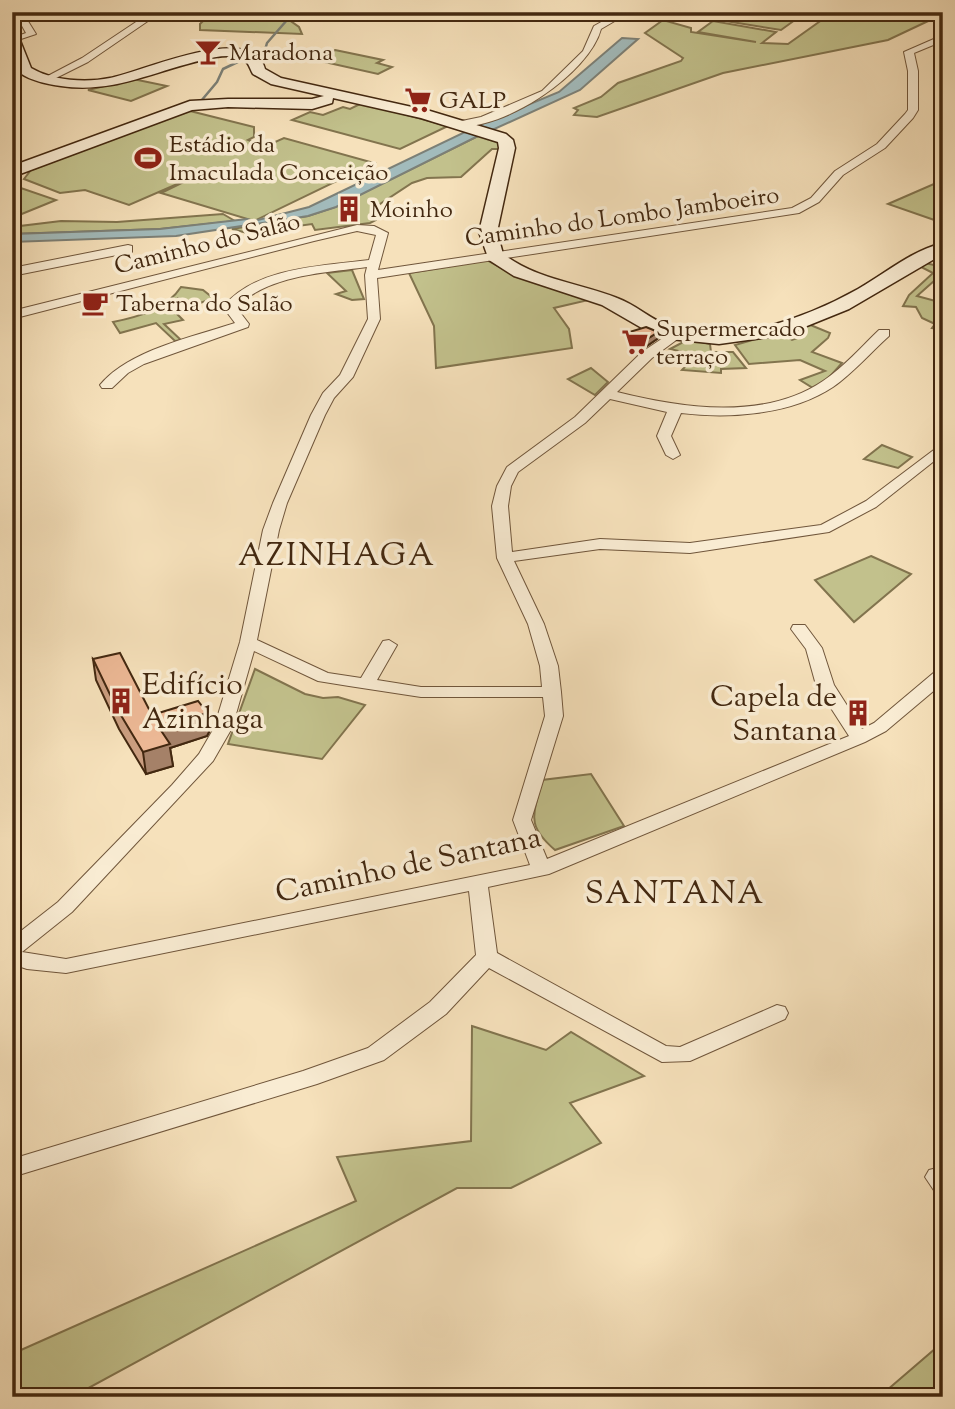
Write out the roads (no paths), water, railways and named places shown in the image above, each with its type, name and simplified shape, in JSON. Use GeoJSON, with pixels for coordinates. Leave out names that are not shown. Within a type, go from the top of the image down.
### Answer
{"type":"FeatureCollection","features":[{"type":"Feature","properties":{"kind":"main road"},"geometry":{"type":"LineString","coordinates":[[13,39],[25,70],[47,79],[83,85],[107,83],[213,53],[233,51],[251,55],[258,71],[266,77],[467,126],[500,137],[505,140],[507,148],[488,232],[495,256],[524,273],[620,305],[649,324],[677,335],[700,339],[737,338],[800,320],[842,304],[920,257],[943,248]]}},
{"type":"Feature","properties":{"kind":"main road"},"geometry":{"type":"LineString","coordinates":[[12,172],[190,106],[228,103],[312,104],[338,95]]}},
{"type":"Feature","properties":{"kind":"street"},"geometry":{"type":"LineString","coordinates":[[13,39],[31,34],[21,17],[37,12]]}},
{"type":"Feature","properties":{"kind":"street"},"geometry":{"type":"LineString","coordinates":[[47,79],[85,60],[157,12]]}},
{"type":"Feature","properties":{"kind":"street"},"geometry":{"type":"LineString","coordinates":[[467,126],[545,93],[586,53],[593,43],[597,28],[626,12]]}},
{"type":"Feature","properties":{"kind":"street","name":"Caminho do Lombo Jamboeiro"},"geometry":{"type":"LineString","coordinates":[[107,386],[123,370],[139,361],[243,324],[229,307],[237,296],[295,275],[495,256],[795,211],[815,200],[839,173],[881,146],[909,116],[912,110],[913,71],[908,58],[909,52],[943,38]]}},
{"type":"Feature","properties":{"kind":"street","name":"Caminho do Salão"},"geometry":{"type":"LineString","coordinates":[[12,315],[157,278],[218,259],[364,228],[382,233],[371,269]]}},
{"type":"Feature","properties":{"kind":"street"},"geometry":{"type":"LineString","coordinates":[[12,272],[128,249]]}},
{"type":"Feature","properties":{"kind":"street"},"geometry":{"type":"LineString","coordinates":[[12,949],[74,898],[180,789],[207,757],[223,727],[248,642],[271,530],[290,478],[318,415],[328,396],[346,377],[373,318],[371,269]]}},
{"type":"Feature","properties":{"kind":"street"},"geometry":{"type":"LineString","coordinates":[[608,394],[675,410],[738,411],[800,397],[829,383],[884,333]]}},
{"type":"Feature","properties":{"kind":"street"},"geometry":{"type":"LineString","coordinates":[[542,869],[522,820],[554,716],[552,692],[549,666],[536,624],[505,558],[500,506],[504,486],[512,470],[580,420],[647,355],[677,335]]}},
{"type":"Feature","properties":{"kind":"street"},"geometry":{"type":"LineString","coordinates":[[673,454],[664,436],[675,410]]}},
{"type":"Feature","properties":{"kind":"street"},"geometry":{"type":"LineString","coordinates":[[505,558],[600,544],[690,548],[824,529],[856,514],[943,447]]}},
{"type":"Feature","properties":{"kind":"street"},"geometry":{"type":"LineString","coordinates":[[799,629],[814,648],[825,685],[859,738]]}},
{"type":"Feature","properties":{"kind":"street"},"geometry":{"type":"LineString","coordinates":[[248,642],[324,677],[421,692],[552,692]]}},
{"type":"Feature","properties":{"kind":"street"},"geometry":{"type":"LineString","coordinates":[[367,683],[389,645]]}},
{"type":"Feature","properties":{"kind":"street","name":"Caminho de Santana"},"geometry":{"type":"LineString","coordinates":[[12,956],[27,962],[66,966],[542,869],[859,738],[880,727],[943,674]]}},
{"type":"Feature","properties":{"kind":"street"},"geometry":{"type":"LineString","coordinates":[[478,883],[487,957]]}},
{"type":"Feature","properties":{"kind":"street"},"geometry":{"type":"LineString","coordinates":[[487,957],[662,1054],[681,1055],[777,1013]]}},
{"type":"Feature","properties":{"kind":"street"},"geometry":{"type":"LineString","coordinates":[[12,1168],[309,1078],[376,1054],[438,1008],[487,957]]}},
{"type":"Feature","properties":{"kind":"water"},"geometry":{"type":"Polygon","coordinates":[[[622,38],[638,39],[580,90],[490,131],[477,126],[559,92],[622,38]]]}},
{"type":"Feature","properties":{"kind":"water"},"geometry":{"type":"Polygon","coordinates":[[[469,130],[482,134],[336,207],[308,216],[176,236],[12,242],[12,234],[160,229],[247,219],[254,221],[309,207],[469,130]]]}},
{"type":"Feature","properties":{"kind":"waterway"},"geometry":{"type":"LineString","coordinates":[[265,50],[267,43],[294,12]]}},
{"type":"Feature","properties":{"kind":"waterway"},"geometry":{"type":"LineString","coordinates":[[201,101],[217,82],[223,69],[244,59]]}},
{"type":"Feature","properties":{"kind":"place","name":"Maradona"},"geometry":{"type":"Point","coordinates":[208,52]}},
{"type":"Feature","properties":{"kind":"place","name":"GALP"},"geometry":{"type":"Point","coordinates":[418,100]}},
{"type":"Feature","properties":{"kind":"place","name":"Estádio da Imaculada Conceição"},"geometry":{"type":"Point","coordinates":[148,158]}},
{"type":"Feature","properties":{"kind":"place","name":"Moinho"},"geometry":{"type":"Point","coordinates":[349,209]}},
{"type":"Feature","properties":{"kind":"place","name":"Taberna do Salão"},"geometry":{"type":"Point","coordinates":[95,303]}},
{"type":"Feature","properties":{"kind":"place","name":"Supermercado terraço"},"geometry":{"type":"Point","coordinates":[635,342]}},
{"type":"Feature","properties":{"kind":"place","name":"Edifício Azinhaga"},"geometry":{"type":"Point","coordinates":[121,701]}},
{"type":"Feature","properties":{"kind":"place","name":"Capela de Santana"},"geometry":{"type":"Point","coordinates":[858,713]}},
{"type":"Feature","properties":{"kind":"district","name":"AZINHAGA"},"geometry":{"type":"Point","coordinates":[337,554]}},
{"type":"Feature","properties":{"kind":"district","name":"SANTANA"},"geometry":{"type":"Point","coordinates":[675,892]}}]}
